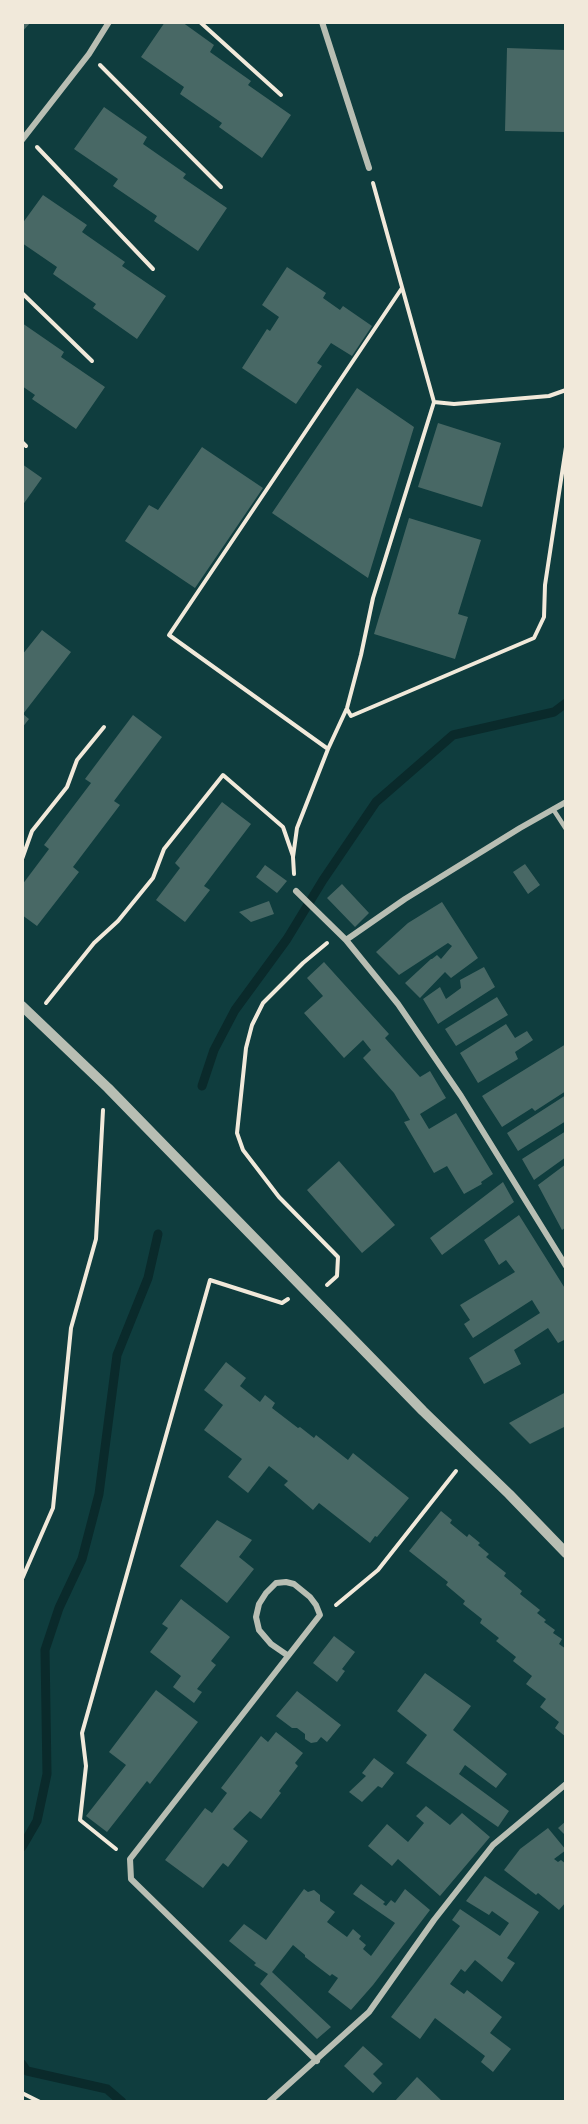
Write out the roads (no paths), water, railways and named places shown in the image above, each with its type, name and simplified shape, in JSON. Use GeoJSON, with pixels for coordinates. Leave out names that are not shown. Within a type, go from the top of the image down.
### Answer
{"type":"FeatureCollection","features":[{"type":"Feature","properties":{"kind":"street"},"geometry":{"type":"LineString","coordinates":[[24,138],[89,54],[109,22]]}},
{"type":"Feature","properties":{"kind":"street"},"geometry":{"type":"LineString","coordinates":[[322,22],[369,168]]}},
{"type":"Feature","properties":{"kind":"street"},"geometry":{"type":"LineString","coordinates":[[346,940],[405,899],[566,802]]}},
{"type":"Feature","properties":{"kind":"street"},"geometry":{"type":"LineString","coordinates":[[296,891],[346,940],[398,1004],[435,1057],[566,1266]]}},
{"type":"Feature","properties":{"kind":"street"},"geometry":{"type":"LineString","coordinates":[[22,1006],[108,1088],[423,1411],[566,1553]]}},
{"type":"Feature","properties":{"kind":"street"},"geometry":{"type":"LineString","coordinates":[[287,1655],[271,1644],[259,1630],[256,1617],[259,1604],[266,1593],[276,1583],[286,1582],[294,1584],[310,1597],[320,1615],[130,1859],[131,1879],[317,2061]]}},
{"type":"Feature","properties":{"kind":"street"},"geometry":{"type":"LineString","coordinates":[[269,2102],[369,2012],[434,1920],[493,1845],[566,1784]]}},
{"type":"Feature","properties":{"kind":"lane"},"geometry":{"type":"LineString","coordinates":[[553,810],[566,829]]}},
{"type":"Feature","properties":{"kind":"waterway"},"geometry":{"type":"LineString","coordinates":[[202,1086],[214,1050],[235,1010],[287,939],[323,880],[376,802],[453,735],[554,712],[566,703]]}},
{"type":"Feature","properties":{"kind":"waterway"},"geometry":{"type":"LineString","coordinates":[[22,1847],[37,1821],[47,1774],[45,1650],[59,1608],[82,1559],[99,1494],[117,1355],[148,1278],[158,1234]]}},
{"type":"Feature","properties":{"kind":"waterway"},"geometry":{"type":"LineString","coordinates":[[22,2064],[27,2071],[107,2089],[122,2102]]}}]}
